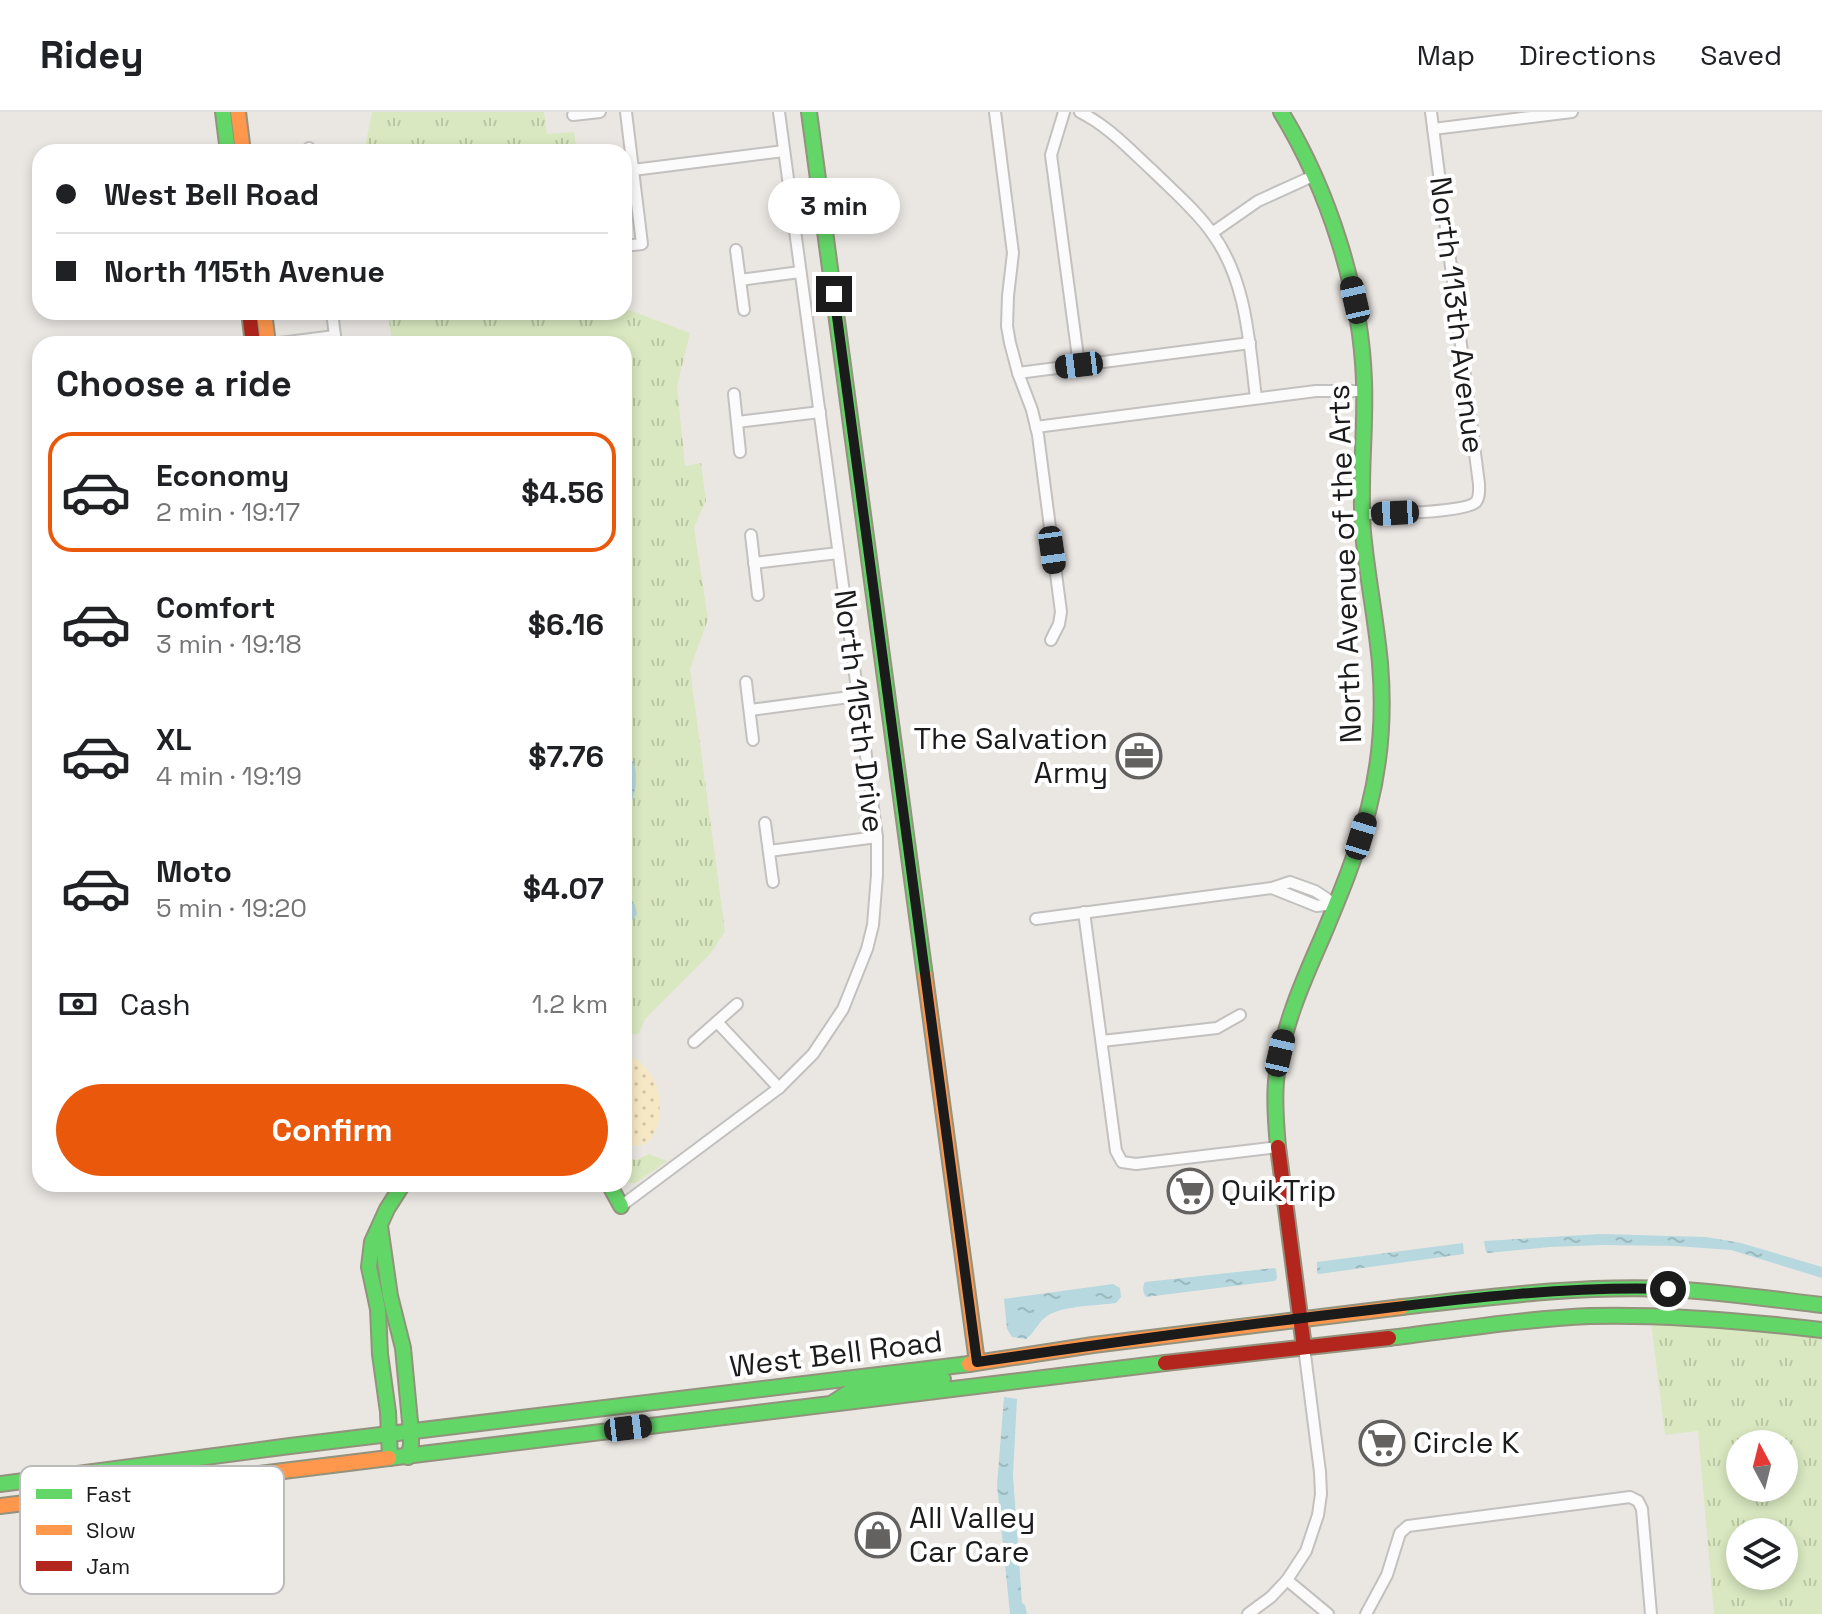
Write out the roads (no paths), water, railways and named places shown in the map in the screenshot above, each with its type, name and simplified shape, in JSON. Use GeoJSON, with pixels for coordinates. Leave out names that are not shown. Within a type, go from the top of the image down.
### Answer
{"type":"FeatureCollection","features":[{"type":"Feature","properties":{"kind":"main road"},"geometry":{"type":"LineString","coordinates":[[223,112],[227,144]]}},
{"type":"Feature","properties":{"kind":"main road"},"geometry":{"type":"LineString","coordinates":[[238,112],[242,144]]}},
{"type":"Feature","properties":{"kind":"main road"},"geometry":{"type":"LineString","coordinates":[[809,112],[977,1362],[975,1369],[964,1376],[851,1391],[829,1405]]}},
{"type":"Feature","properties":{"kind":"main road","name":"North Avenue of the Arts"},"geometry":{"type":"LineString","coordinates":[[1281,112],[1313,176],[1338,239],[1351,282],[1360,332],[1364,391],[1362,514],[1380,663],[1381,720],[1377,767],[1367,818],[1289,1019],[1275,1085],[1278,1147],[1304,1347]]}},
{"type":"Feature","properties":{"kind":"main road"},"geometry":{"type":"LineString","coordinates":[[390,1458],[378,1309],[369,1267],[372,1242],[398,1192]]}},
{"type":"Feature","properties":{"kind":"main road"},"geometry":{"type":"LineString","coordinates":[[613,1192],[621,1206]]}},
{"type":"Feature","properties":{"kind":"main road"},"geometry":{"type":"LineString","coordinates":[[380,1226],[390,1296],[403,1348],[411,1432],[408,1457]]}},
{"type":"Feature","properties":{"kind":"main road","name":"West Bell Road"},"geometry":{"type":"LineString","coordinates":[[137,1466],[1487,1296],[1584,1289],[1668,1289],[1822,1305]]}},
{"type":"Feature","properties":{"kind":"main road","name":"West Bell Road"},"geometry":{"type":"LineString","coordinates":[[284,1471],[1433,1331],[1580,1316],[1689,1316],[1822,1330]]}},
{"type":"Feature","properties":{"kind":"main road"},"geometry":{"type":"LineString","coordinates":[[702,1420],[706,1411],[716,1405],[784,1396],[807,1383]]}},
{"type":"Feature","properties":{"kind":"main road"},"geometry":{"type":"LineString","coordinates":[[549,1438],[582,1423],[650,1415],[660,1402]]}},
{"type":"Feature","properties":{"kind":"main road","name":"West Bell Road"},"geometry":{"type":"LineString","coordinates":[[0,1484],[20,1481]]}},
{"type":"Feature","properties":{"kind":"main road","name":"West Bell Road"},"geometry":{"type":"LineString","coordinates":[[0,1506],[20,1504]]}},
{"type":"Feature","properties":{"kind":"street"},"geometry":{"type":"LineString","coordinates":[[573,115],[600,112]]}},
{"type":"Feature","properties":{"kind":"street"},"geometry":{"type":"LineString","coordinates":[[626,112],[630,144]]}},
{"type":"Feature","properties":{"kind":"street","name":"North 115th Drive"},"geometry":{"type":"LineString","coordinates":[[621,1206],[779,1088],[813,1054],[843,1009],[861,968],[873,925],[877,837],[779,112]]}},
{"type":"Feature","properties":{"kind":"street"},"geometry":{"type":"LineString","coordinates":[[995,112],[1013,253],[1007,326],[1036,427],[1061,612],[1051,640]]}},
{"type":"Feature","properties":{"kind":"street"},"geometry":{"type":"LineString","coordinates":[[1064,112],[1051,155],[1079,365]]}},
{"type":"Feature","properties":{"kind":"street"},"geometry":{"type":"LineString","coordinates":[[1080,112],[1111,132],[1189,206],[1212,233],[1228,261],[1245,311],[1256,398]]}},
{"type":"Feature","properties":{"kind":"street","name":"North 113th Avenue"},"geometry":{"type":"LineString","coordinates":[[1362,514],[1450,509],[1477,501],[1479,484],[1431,112]]}},
{"type":"Feature","properties":{"kind":"street"},"geometry":{"type":"LineString","coordinates":[[1433,129],[1572,112]]}},
{"type":"Feature","properties":{"kind":"street"},"geometry":{"type":"LineString","coordinates":[[633,170],[784,151]]}},
{"type":"Feature","properties":{"kind":"street"},"geometry":{"type":"LineString","coordinates":[[632,162],[642,244],[632,245]]}},
{"type":"Feature","properties":{"kind":"street"},"geometry":{"type":"LineString","coordinates":[[1212,233],[1258,201],[1313,176]]}},
{"type":"Feature","properties":{"kind":"street"},"geometry":{"type":"LineString","coordinates":[[736,250],[744,310]]}},
{"type":"Feature","properties":{"kind":"street"},"geometry":{"type":"LineString","coordinates":[[740,280],[800,272]]}},
{"type":"Feature","properties":{"kind":"street"},"geometry":{"type":"LineString","coordinates":[[1018,373],[1250,343]]}},
{"type":"Feature","properties":{"kind":"street"},"geometry":{"type":"LineString","coordinates":[[1036,427],[1256,398],[1326,391],[1364,391]]}},
{"type":"Feature","properties":{"kind":"street"},"geometry":{"type":"LineString","coordinates":[[734,394],[740,452]]}},
{"type":"Feature","properties":{"kind":"street"},"geometry":{"type":"LineString","coordinates":[[737,422],[820,412]]}},
{"type":"Feature","properties":{"kind":"street"},"geometry":{"type":"LineString","coordinates":[[751,535],[758,595]]}},
{"type":"Feature","properties":{"kind":"street"},"geometry":{"type":"LineString","coordinates":[[754,563],[838,553]]}},
{"type":"Feature","properties":{"kind":"street"},"geometry":{"type":"LineString","coordinates":[[746,682],[753,740]]}},
{"type":"Feature","properties":{"kind":"street"},"geometry":{"type":"LineString","coordinates":[[750,710],[857,696]]}},
{"type":"Feature","properties":{"kind":"street"},"geometry":{"type":"LineString","coordinates":[[765,823],[773,882]]}},
{"type":"Feature","properties":{"kind":"street"},"geometry":{"type":"LineString","coordinates":[[769,851],[877,837]]}},
{"type":"Feature","properties":{"kind":"street"},"geometry":{"type":"LineString","coordinates":[[1036,919],[1272,888],[1290,882],[1315,891],[1335,904]]}},
{"type":"Feature","properties":{"kind":"street"},"geometry":{"type":"LineString","coordinates":[[1084,912],[1116,1151],[1122,1162],[1136,1164],[1278,1147]]}},
{"type":"Feature","properties":{"kind":"street"},"geometry":{"type":"LineString","coordinates":[[694,1042],[737,1004]]}},
{"type":"Feature","properties":{"kind":"street"},"geometry":{"type":"LineString","coordinates":[[1102,1041],[1217,1028],[1240,1015]]}},
{"type":"Feature","properties":{"kind":"street"},"geometry":{"type":"LineString","coordinates":[[717,1022],[779,1088]]}},
{"type":"Feature","properties":{"kind":"street"},"geometry":{"type":"LineString","coordinates":[[1248,1614],[1287,1580],[1306,1551],[1318,1515],[1320,1472],[1304,1347]]}},
{"type":"Feature","properties":{"kind":"street"},"geometry":{"type":"LineString","coordinates":[[1366,1614],[1387,1575],[1405,1527],[1625,1497],[1638,1501],[1643,1513],[1651,1614]]}},
{"type":"Feature","properties":{"kind":"street"},"geometry":{"type":"LineString","coordinates":[[1287,1580],[1328,1614]]}},
{"type":"Feature","properties":{"kind":"water"},"geometry":{"type":"Polygon","coordinates":[[[632,760],[636,776],[632,800],[632,760]]]}},
{"type":"Feature","properties":{"kind":"water"},"geometry":{"type":"Polygon","coordinates":[[[632,901],[635,905],[637,914],[632,921],[632,901]]]}},
{"type":"Feature","properties":{"kind":"water"},"geometry":{"type":"Polygon","coordinates":[[[1601,1234],[1706,1237],[1741,1243],[1822,1267],[1822,1278],[1731,1250],[1603,1245],[1488,1253],[1484,1241],[1601,1234]]]}},
{"type":"Feature","properties":{"kind":"water"},"geometry":{"type":"Polygon","coordinates":[[[1463,1243],[1464,1254],[1317,1273],[1317,1262],[1463,1243]]]}},
{"type":"Feature","properties":{"kind":"water"},"geometry":{"type":"Polygon","coordinates":[[[1274,1268],[1275,1281],[1146,1297],[1143,1286],[1145,1282],[1274,1268]]]}},
{"type":"Feature","properties":{"kind":"water"},"geometry":{"type":"Polygon","coordinates":[[[1113,1284],[1120,1288],[1121,1297],[1116,1303],[1054,1312],[1044,1318],[1026,1339],[1012,1337],[1007,1329],[1004,1299],[1113,1284]]]}},
{"type":"Feature","properties":{"kind":"water"},"geometry":{"type":"Polygon","coordinates":[[[1004,1397],[1017,1399],[1013,1475],[1022,1603],[1027,1614],[1010,1614],[997,1485],[1004,1397]]]}},
{"type":"Feature","properties":{"kind":"place","name":"The Salvation Army"},"geometry":{"type":"Point","coordinates":[1139,756]}},
{"type":"Feature","properties":{"kind":"place","name":"QuikTrip"},"geometry":{"type":"Point","coordinates":[1190,1191]}},
{"type":"Feature","properties":{"kind":"place","name":"Circle K"},"geometry":{"type":"Point","coordinates":[1382,1443]}},
{"type":"Feature","properties":{"kind":"place","name":"All Valley Car Care"},"geometry":{"type":"Point","coordinates":[878,1535]}}]}
